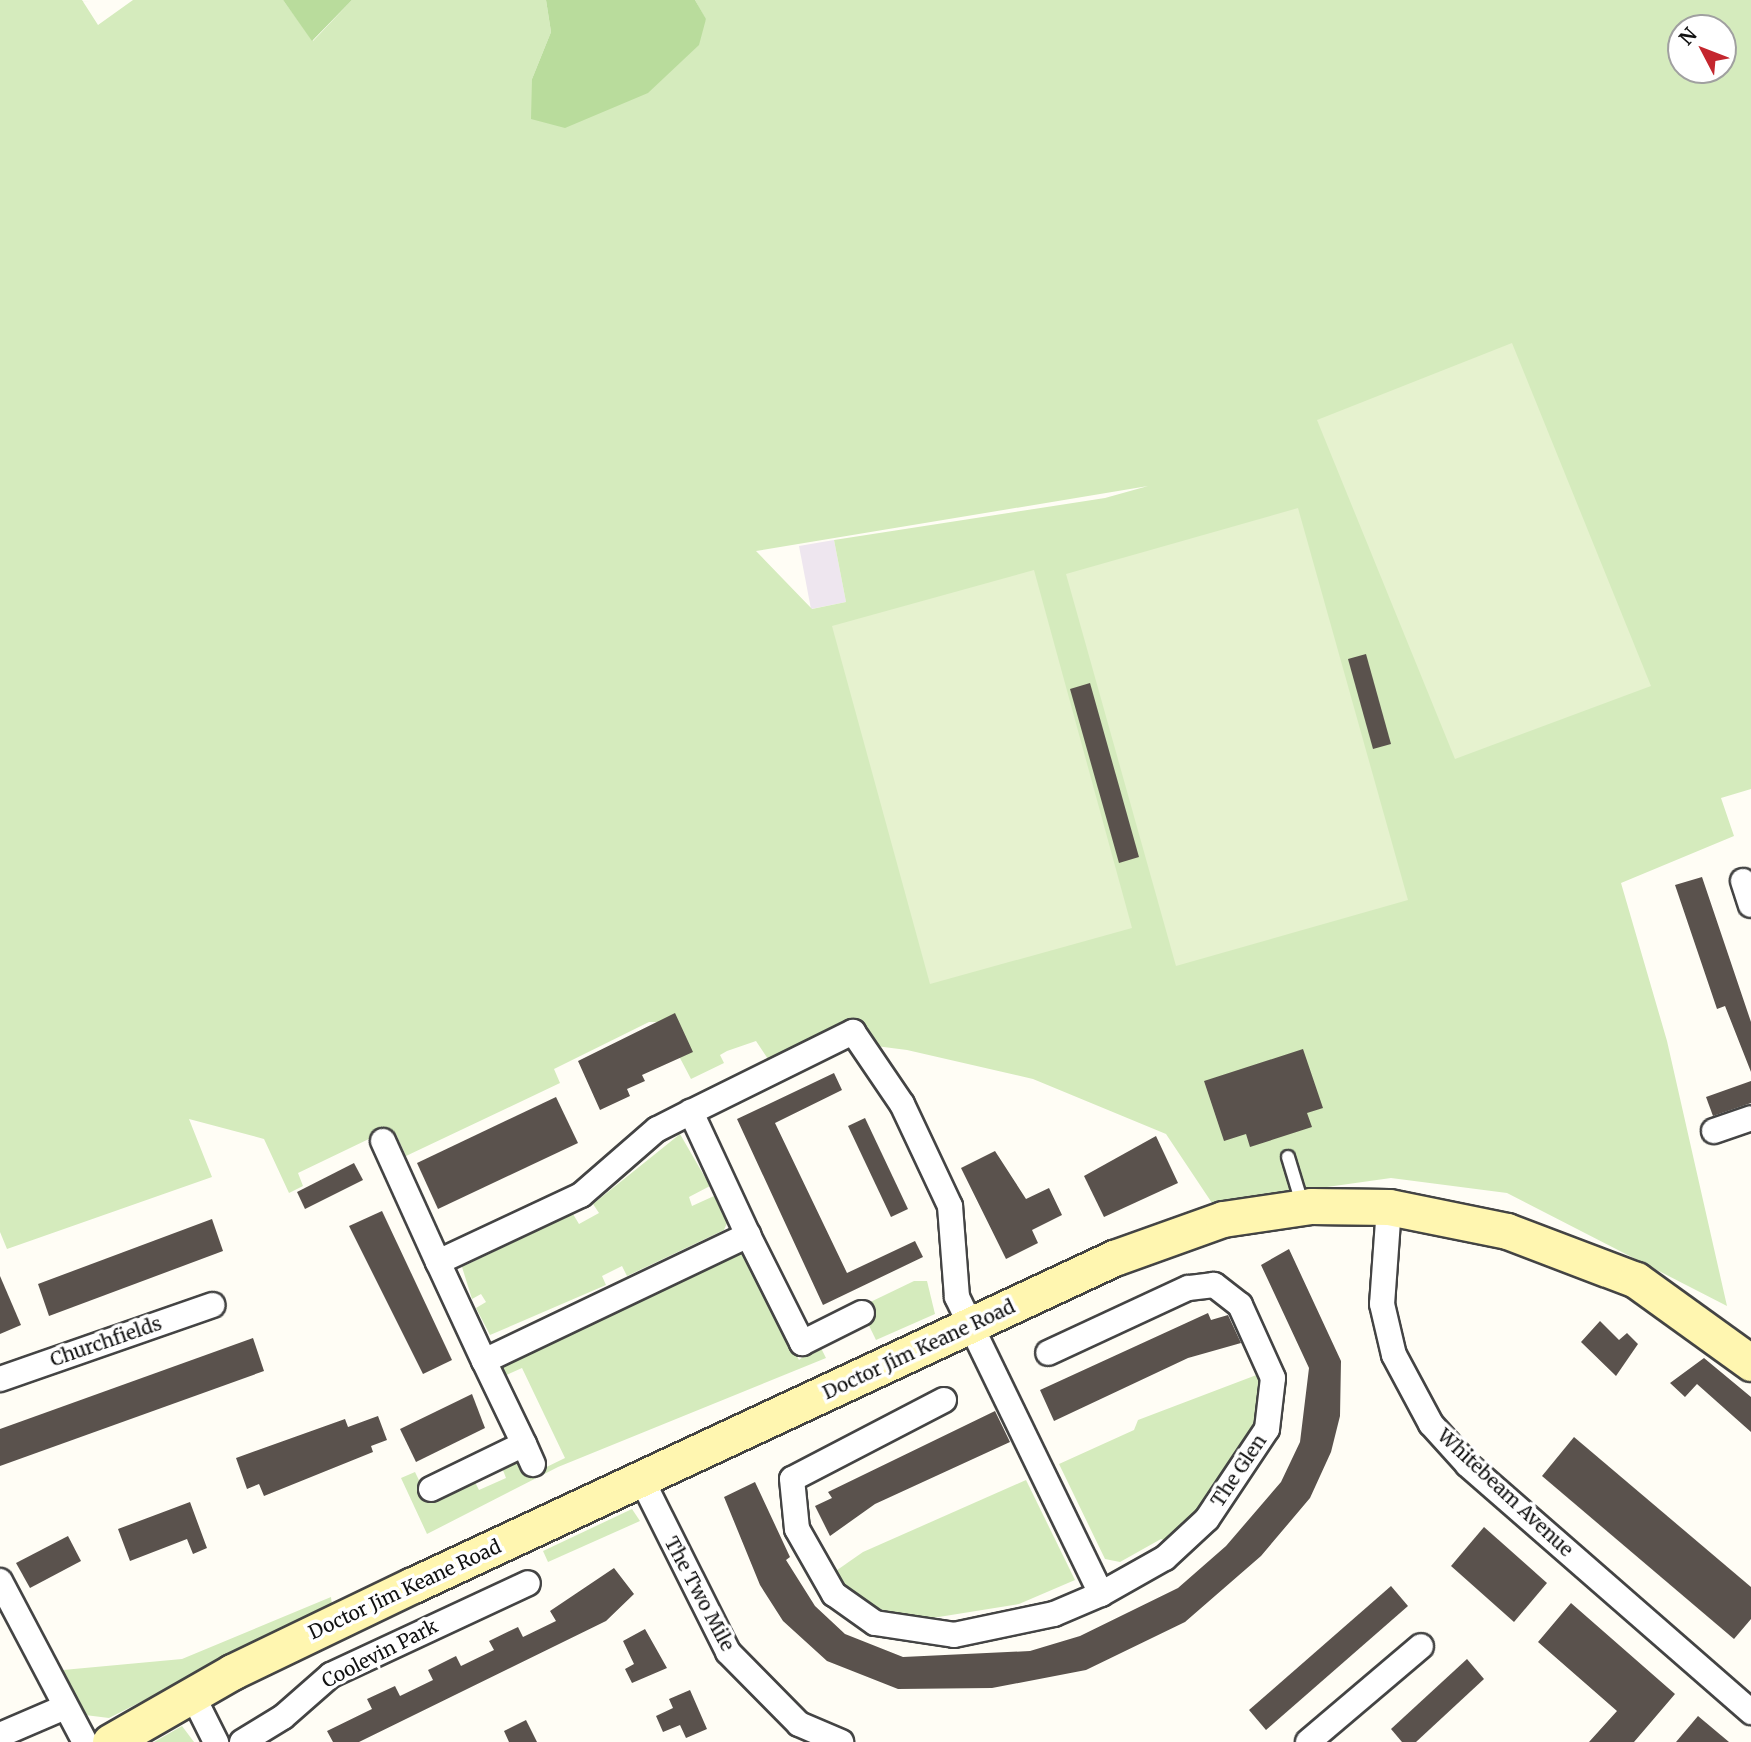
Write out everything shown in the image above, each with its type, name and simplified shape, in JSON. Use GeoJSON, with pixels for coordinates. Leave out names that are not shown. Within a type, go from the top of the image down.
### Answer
{"type":"FeatureCollection","features":[{"type":"Feature","properties":{"kind":"street"},"geometry":{"type":"LineString","coordinates":[[1743,881],[1751,905]]}},
{"type":"Feature","properties":{"kind":"street"},"geometry":{"type":"LineString","coordinates":[[438,1262],[581,1195],[657,1129],[853,1032],[902,1104],[950,1206],[953,1280],[972,1326],[1101,1594]]}},
{"type":"Feature","properties":{"kind":"street"},"geometry":{"type":"LineString","coordinates":[[691,1112],[802,1343],[862,1313]]}},
{"type":"Feature","properties":{"kind":"street"},"geometry":{"type":"LineString","coordinates":[[1714,1130],[1751,1118]]}},
{"type":"Feature","properties":{"kind":"street"},"geometry":{"type":"LineString","coordinates":[[383,1141],[528,1454],[431,1489]]}},
{"type":"Feature","properties":{"kind":"street","name":"Doctor Jim Keane Road"},"geometry":{"type":"LineString","coordinates":[[110,1742],[192,1695],[642,1480],[1164,1238],[1223,1219],[1303,1207],[1389,1206],[1507,1231],[1636,1280],[1751,1363]]}},
{"type":"Feature","properties":{"kind":"street","name":"Whitebeam Avenue"},"geometry":{"type":"LineString","coordinates":[[1389,1206],[1382,1304],[1394,1355],[1431,1424],[1468,1465],[1751,1712]]}},
{"type":"Feature","properties":{"kind":"street"},"geometry":{"type":"LineString","coordinates":[[484,1361],[748,1235]]}},
{"type":"Feature","properties":{"kind":"street","name":"The Glen"},"geometry":{"type":"LineString","coordinates":[[944,1400],[792,1479],[797,1529],[834,1594],[875,1623],[954,1634],[1054,1614],[1101,1594],[1165,1558],[1207,1519],[1267,1429],[1273,1378],[1240,1305],[1214,1285],[1188,1288],[1048,1353]]}},
{"type":"Feature","properties":{"kind":"street","name":"Churchfields"},"geometry":{"type":"LineString","coordinates":[[0,1379],[212,1305]]}},
{"type":"Feature","properties":{"kind":"street","name":"The Two Mile"},"geometry":{"type":"LineString","coordinates":[[642,1480],[729,1652],[799,1724],[841,1742]]}},
{"type":"Feature","properties":{"kind":"street"},"geometry":{"type":"LineString","coordinates":[[0,1581],[63,1709],[85,1742]]}},
{"type":"Feature","properties":{"kind":"street","name":"Coolevin Park"},"geometry":{"type":"LineString","coordinates":[[242,1742],[283,1717],[331,1675],[528,1583]]}},
{"type":"Feature","properties":{"kind":"street"},"geometry":{"type":"LineString","coordinates":[[1308,1742],[1421,1646]]}},
{"type":"Feature","properties":{"kind":"street"},"geometry":{"type":"LineString","coordinates":[[192,1695],[216,1742]]}},
{"type":"Feature","properties":{"kind":"street"},"geometry":{"type":"LineString","coordinates":[[0,1735],[63,1709]]}},
{"type":"Feature","properties":{"kind":"lane"},"geometry":{"type":"LineString","coordinates":[[1288,1157],[1303,1207]]}},
{"type":"Feature","properties":{"kind":"shaded area"},"geometry":{"type":"Polygon","coordinates":[[[834,540],[846,602],[811,609],[799,546],[834,540]]]}},
{"type":"Feature","properties":{"kind":"green space"},"geometry":{"type":"Polygon","coordinates":[[[0,0],[82,0],[98,25],[133,0],[283,0],[313,41],[352,0],[546,0],[551,32],[532,79],[706,20],[695,0],[1751,0],[1751,789],[1721,798],[1734,836],[1621,883],[1667,1041],[1727,1306],[1507,1193],[1391,1178],[1212,1203],[1166,1134],[1033,1079],[907,1050],[814,1038],[768,1059],[756,1041],[720,1055],[724,1063],[691,1079],[661,1022],[649,1022],[554,1069],[560,1083],[406,1156],[396,1134],[373,1137],[298,1173],[303,1186],[289,1193],[264,1139],[189,1119],[212,1177],[7,1249],[0,1232],[0,0]],[[1148,486],[756,551],[812,609],[846,602],[834,540],[1105,498],[1148,486]]]}},
{"type":"Feature","properties":{"kind":"green space"},"geometry":{"type":"Polygon","coordinates":[[[283,0],[352,0],[312,41],[283,0]]]}},
{"type":"Feature","properties":{"kind":"green space"},"geometry":{"type":"Polygon","coordinates":[[[546,0],[695,0],[706,19],[699,45],[648,93],[565,128],[531,119],[532,79],[551,32],[546,0]]]}},
{"type":"Feature","properties":{"kind":"green space"},"geometry":{"type":"Polygon","coordinates":[[[1512,343],[1651,686],[1455,759],[1317,420],[1512,343]]]}},
{"type":"Feature","properties":{"kind":"green space"},"geometry":{"type":"Polygon","coordinates":[[[1298,508],[1408,900],[1176,966],[1066,574],[1298,508]]]}},
{"type":"Feature","properties":{"kind":"green space"},"geometry":{"type":"Polygon","coordinates":[[[1034,570],[1132,928],[930,984],[832,626],[1034,570]]]}},
{"type":"Feature","properties":{"kind":"green space"},"geometry":{"type":"Polygon","coordinates":[[[680,1134],[710,1186],[689,1197],[692,1206],[714,1196],[727,1223],[724,1230],[627,1276],[622,1266],[602,1276],[606,1285],[490,1335],[476,1308],[486,1302],[481,1294],[472,1299],[462,1267],[573,1214],[579,1224],[599,1213],[593,1204],[680,1134]]]}},
{"type":"Feature","properties":{"kind":"green space"},"geometry":{"type":"Polygon","coordinates":[[[743,1251],[799,1360],[819,1344],[826,1358],[558,1467],[427,1534],[401,1478],[415,1472],[428,1499],[473,1478],[479,1490],[506,1478],[501,1465],[515,1460],[526,1477],[565,1458],[522,1368],[502,1377],[500,1365],[743,1251]]]}},
{"type":"Feature","properties":{"kind":"green space"},"geometry":{"type":"Polygon","coordinates":[[[914,1281],[927,1281],[935,1314],[876,1340],[860,1307],[914,1281]]]}},
{"type":"Feature","properties":{"kind":"green space"},"geometry":{"type":"Polygon","coordinates":[[[1267,1371],[1253,1438],[1211,1499],[1168,1542],[1161,1539],[1120,1562],[1105,1559],[1059,1464],[1134,1430],[1138,1420],[1267,1371]]]}},
{"type":"Feature","properties":{"kind":"green space"},"geometry":{"type":"Polygon","coordinates":[[[1026,1480],[1075,1580],[1019,1604],[920,1620],[858,1603],[830,1575],[863,1552],[1026,1480]]]}},
{"type":"Feature","properties":{"kind":"green space"},"geometry":{"type":"Polygon","coordinates":[[[632,1509],[640,1521],[548,1562],[543,1551],[632,1509]]]}},
{"type":"Feature","properties":{"kind":"green space"},"geometry":{"type":"Polygon","coordinates":[[[331,1597],[332,1605],[109,1718],[85,1715],[63,1670],[182,1659],[331,1597]]]}},
{"type":"Feature","properties":{"kind":"green space"},"geometry":{"type":"Polygon","coordinates":[[[182,1726],[194,1742],[154,1742],[182,1726]]]}},
{"type":"Feature","properties":{"kind":"building"},"geometry":{"type":"Polygon","coordinates":[[[1366,654],[1391,744],[1373,749],[1348,659],[1366,654]]]}},
{"type":"Feature","properties":{"kind":"building"},"geometry":{"type":"Polygon","coordinates":[[[1090,683],[1139,857],[1119,863],[1070,689],[1090,683]]]}},
{"type":"Feature","properties":{"kind":"building"},"geometry":{"type":"Polygon","coordinates":[[[1702,877],[1751,1022],[1751,1072],[1725,1006],[1717,1009],[1675,885],[1702,877]]]}},
{"type":"Feature","properties":{"kind":"building"},"geometry":{"type":"Polygon","coordinates":[[[675,1013],[693,1052],[642,1075],[645,1081],[627,1089],[630,1096],[600,1110],[578,1061],[675,1013]]]}},
{"type":"Feature","properties":{"kind":"building"},"geometry":{"type":"Polygon","coordinates":[[[1303,1049],[1323,1108],[1307,1113],[1312,1127],[1250,1147],[1246,1134],[1224,1141],[1204,1081],[1303,1049]]]}},
{"type":"Feature","properties":{"kind":"building"},"geometry":{"type":"Polygon","coordinates":[[[834,1073],[842,1090],[775,1123],[847,1273],[915,1241],[923,1257],[823,1305],[737,1119],[834,1073]]]}},
{"type":"Feature","properties":{"kind":"building"},"geometry":{"type":"Polygon","coordinates":[[[1751,1081],[1751,1103],[1713,1116],[1706,1097],[1751,1081]]]}},
{"type":"Feature","properties":{"kind":"building"},"geometry":{"type":"Polygon","coordinates":[[[556,1097],[578,1143],[438,1209],[417,1163],[556,1097]]]}},
{"type":"Feature","properties":{"kind":"building"},"geometry":{"type":"Polygon","coordinates":[[[865,1118],[908,1209],[891,1217],[848,1126],[865,1118]]]}},
{"type":"Feature","properties":{"kind":"building"},"geometry":{"type":"Polygon","coordinates":[[[1156,1136],[1178,1183],[1104,1217],[1084,1176],[1156,1136]]]}},
{"type":"Feature","properties":{"kind":"building"},"geometry":{"type":"Polygon","coordinates":[[[995,1151],[1026,1199],[1049,1188],[1062,1215],[1032,1230],[1038,1243],[1006,1259],[961,1168],[995,1151]]]}},
{"type":"Feature","properties":{"kind":"building"},"geometry":{"type":"Polygon","coordinates":[[[354,1163],[363,1180],[305,1209],[297,1192],[354,1163]]]}},
{"type":"Feature","properties":{"kind":"building"},"geometry":{"type":"Polygon","coordinates":[[[382,1211],[452,1360],[423,1374],[349,1226],[382,1211]]]}},
{"type":"Feature","properties":{"kind":"building"},"geometry":{"type":"Polygon","coordinates":[[[212,1219],[223,1251],[49,1316],[38,1284],[212,1219]]]}},
{"type":"Feature","properties":{"kind":"building"},"geometry":{"type":"Polygon","coordinates":[[[1289,1249],[1341,1361],[1340,1416],[1331,1452],[1310,1498],[1261,1556],[1185,1622],[1086,1670],[992,1688],[898,1689],[827,1661],[783,1621],[760,1585],[724,1497],[755,1482],[790,1557],[786,1560],[815,1606],[845,1634],[903,1657],[1030,1651],[1080,1636],[1178,1588],[1226,1546],[1281,1482],[1300,1442],[1309,1368],[1261,1265],[1289,1249]]]}},
{"type":"Feature","properties":{"kind":"building"},"geometry":{"type":"Polygon","coordinates":[[[0,1276],[21,1325],[0,1334],[0,1276]]]}},
{"type":"Feature","properties":{"kind":"building"},"geometry":{"type":"Polygon","coordinates":[[[1208,1313],[1211,1320],[1228,1315],[1241,1343],[1188,1358],[1054,1421],[1040,1390],[1208,1313]]]}},
{"type":"Feature","properties":{"kind":"building"},"geometry":{"type":"Polygon","coordinates":[[[1600,1321],[1619,1340],[1627,1333],[1638,1344],[1616,1376],[1581,1342],[1600,1321]]]}},
{"type":"Feature","properties":{"kind":"building"},"geometry":{"type":"Polygon","coordinates":[[[253,1338],[264,1371],[0,1466],[0,1429],[253,1338]]]}},
{"type":"Feature","properties":{"kind":"building"},"geometry":{"type":"Polygon","coordinates":[[[1704,1358],[1751,1397],[1751,1432],[1697,1384],[1685,1397],[1670,1383],[1704,1358]]]}},
{"type":"Feature","properties":{"kind":"building"},"geometry":{"type":"Polygon","coordinates":[[[472,1394],[485,1428],[416,1462],[400,1429],[472,1394]]]}},
{"type":"Feature","properties":{"kind":"building"},"geometry":{"type":"Polygon","coordinates":[[[995,1411],[1010,1442],[875,1504],[830,1536],[815,1506],[832,1498],[828,1492],[995,1411]]]}},
{"type":"Feature","properties":{"kind":"building"},"geometry":{"type":"Polygon","coordinates":[[[378,1416],[387,1440],[371,1446],[373,1452],[264,1496],[259,1484],[247,1489],[236,1458],[345,1419],[348,1427],[378,1416]]]}},
{"type":"Feature","properties":{"kind":"building"},"geometry":{"type":"Polygon","coordinates":[[[1574,1437],[1751,1587],[1751,1619],[1734,1639],[1542,1476],[1574,1437]]]}},
{"type":"Feature","properties":{"kind":"building"},"geometry":{"type":"Polygon","coordinates":[[[190,1502],[207,1548],[193,1554],[187,1539],[130,1561],[118,1529],[190,1502]]]}},
{"type":"Feature","properties":{"kind":"building"},"geometry":{"type":"Polygon","coordinates":[[[1484,1527],[1547,1583],[1514,1622],[1451,1566],[1484,1527]]]}},
{"type":"Feature","properties":{"kind":"building"},"geometry":{"type":"Polygon","coordinates":[[[68,1536],[81,1561],[30,1588],[16,1563],[68,1536]]]}},
{"type":"Feature","properties":{"kind":"building"},"geometry":{"type":"Polygon","coordinates":[[[614,1568],[634,1594],[606,1621],[359,1742],[333,1742],[327,1731],[372,1709],[367,1699],[395,1686],[400,1696],[433,1680],[428,1670],[456,1656],[461,1666],[494,1650],[489,1641],[518,1627],[523,1637],[556,1621],[550,1611],[614,1568]]]}},
{"type":"Feature","properties":{"kind":"building"},"geometry":{"type":"Polygon","coordinates":[[[1391,1586],[1408,1606],[1266,1730],[1249,1710],[1391,1586]]]}},
{"type":"Feature","properties":{"kind":"building"},"geometry":{"type":"Polygon","coordinates":[[[1571,1603],[1675,1694],[1634,1742],[1589,1742],[1617,1711],[1538,1642],[1571,1603]]]}},
{"type":"Feature","properties":{"kind":"building"},"geometry":{"type":"Polygon","coordinates":[[[645,1629],[667,1668],[632,1683],[625,1669],[634,1664],[623,1641],[645,1629]]]}},
{"type":"Feature","properties":{"kind":"building"},"geometry":{"type":"Polygon","coordinates":[[[1467,1659],[1484,1679],[1416,1742],[1402,1742],[1391,1729],[1467,1659]]]}},
{"type":"Feature","properties":{"kind":"building"},"geometry":{"type":"Polygon","coordinates":[[[690,1690],[707,1729],[686,1738],[680,1725],[663,1732],[656,1716],[673,1708],[669,1699],[690,1690]]]}},
{"type":"Feature","properties":{"kind":"building"},"geometry":{"type":"Polygon","coordinates":[[[1698,1716],[1729,1742],[1676,1742],[1698,1716]]]}},
{"type":"Feature","properties":{"kind":"building"},"geometry":{"type":"Polygon","coordinates":[[[526,1720],[537,1742],[509,1742],[504,1731],[526,1720]]]}}]}
